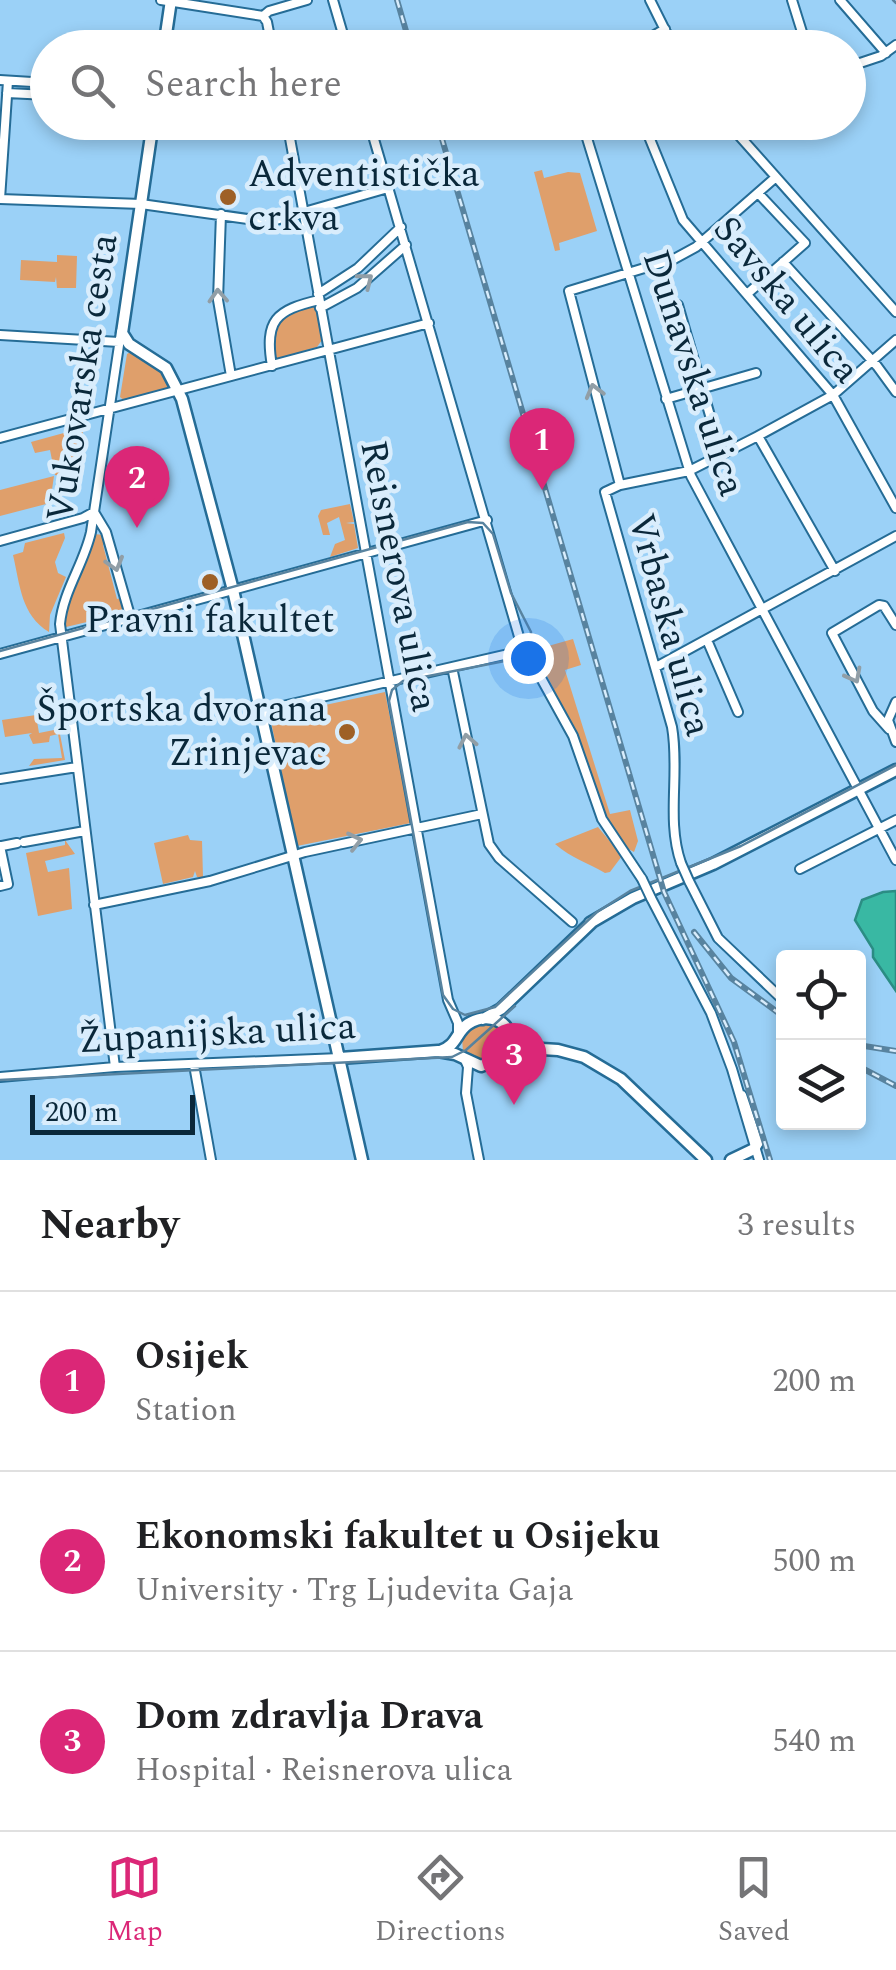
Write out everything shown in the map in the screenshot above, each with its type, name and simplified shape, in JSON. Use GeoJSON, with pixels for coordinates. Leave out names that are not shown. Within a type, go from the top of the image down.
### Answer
{"type":"FeatureCollection","features":[{"type":"Feature","properties":{"kind":"main road"},"geometry":{"type":"LineString","coordinates":[[166,30],[168,0]]}},
{"type":"Feature","properties":{"kind":"main road","name":"Vukovarska cesta"},"geometry":{"type":"LineString","coordinates":[[122,328],[150,140]]}},
{"type":"Feature","properties":{"kind":"main road"},"geometry":{"type":"LineString","coordinates":[[122,328],[125,340],[166,368],[179,390],[233,590],[362,1160]]}},
{"type":"Feature","properties":{"kind":"main road"},"geometry":{"type":"LineString","coordinates":[[702,1160],[636,1092],[606,1068],[570,1053],[526,1048],[485,1065],[464,1059],[458,1038],[465,1027],[508,1001],[590,923],[633,898],[735,852],[896,770]]}},
{"type":"Feature","properties":{"kind":"main road"},"geometry":{"type":"LineString","coordinates":[[504,1057],[509,1050],[503,1016],[508,1001]]}},
{"type":"Feature","properties":{"kind":"main road"},"geometry":{"type":"LineString","coordinates":[[480,1019],[496,1020],[526,1048]]}},
{"type":"Feature","properties":{"kind":"main road","name":"Županijska ulica"},"geometry":{"type":"LineString","coordinates":[[340,1058],[438,1051],[452,1046],[458,1038]]}},
{"type":"Feature","properties":{"kind":"main road","name":"Županijska ulica"},"geometry":{"type":"LineString","coordinates":[[438,1051],[464,1059]]}},
{"type":"Feature","properties":{"kind":"main road"},"geometry":{"type":"LineString","coordinates":[[734,1159],[758,1153]]}},
{"type":"Feature","properties":{"kind":"street"},"geometry":{"type":"LineString","coordinates":[[168,0],[263,16],[307,0]]}},
{"type":"Feature","properties":{"kind":"street"},"geometry":{"type":"LineString","coordinates":[[332,0],[341,30]]}},
{"type":"Feature","properties":{"kind":"street"},"geometry":{"type":"LineString","coordinates":[[650,0],[665,29]]}},
{"type":"Feature","properties":{"kind":"street"},"geometry":{"type":"LineString","coordinates":[[792,0],[802,30]]}},
{"type":"Feature","properties":{"kind":"street"},"geometry":{"type":"LineString","coordinates":[[840,0],[886,53]]}},
{"type":"Feature","properties":{"kind":"street"},"geometry":{"type":"LineString","coordinates":[[263,16],[267,30]]}},
{"type":"Feature","properties":{"kind":"street"},"geometry":{"type":"LineString","coordinates":[[866,60],[896,45]]}},
{"type":"Feature","properties":{"kind":"street"},"geometry":{"type":"LineString","coordinates":[[30,83],[4,81],[7,93],[0,199],[141,204],[269,222],[388,188]]}},
{"type":"Feature","properties":{"kind":"street"},"geometry":{"type":"LineString","coordinates":[[7,93],[30,94]]}},
{"type":"Feature","properties":{"kind":"street","name":"Reisnerova ulica"},"geometry":{"type":"LineString","coordinates":[[289,140],[458,1038]]}},
{"type":"Feature","properties":{"kind":"street"},"geometry":{"type":"LineString","coordinates":[[374,140],[526,650],[573,736],[602,820],[642,879],[711,1012],[758,1153]]}},
{"type":"Feature","properties":{"kind":"street","name":"Dunavska ulica"},"geometry":{"type":"LineString","coordinates":[[588,140],[689,471],[760,612],[896,860]]}},
{"type":"Feature","properties":{"kind":"street","name":"Savska ulica"},"geometry":{"type":"LineString","coordinates":[[651,140],[676,208],[833,394],[896,508]]}},
{"type":"Feature","properties":{"kind":"street"},"geometry":{"type":"LineString","coordinates":[[743,140],[896,312]]}},
{"type":"Feature","properties":{"kind":"street"},"geometry":{"type":"LineString","coordinates":[[630,273],[674,259],[702,243],[776,177]]}},
{"type":"Feature","properties":{"kind":"street"},"geometry":{"type":"LineString","coordinates":[[747,294],[805,243],[758,193]]}},
{"type":"Feature","properties":{"kind":"street"},"geometry":{"type":"LineString","coordinates":[[222,214],[218,300],[231,376]]}},
{"type":"Feature","properties":{"kind":"street"},"geometry":{"type":"LineString","coordinates":[[319,301],[401,228]]}},
{"type":"Feature","properties":{"kind":"street"},"geometry":{"type":"LineString","coordinates":[[272,366],[268,338],[280,315],[294,306],[319,301],[367,280],[406,245]]}},
{"type":"Feature","properties":{"kind":"street"},"geometry":{"type":"LineString","coordinates":[[783,262],[896,392]]}},
{"type":"Feature","properties":{"kind":"street","name":"Vrbaska ulica"},"geometry":{"type":"LineString","coordinates":[[630,273],[572,288],[568,296],[620,486],[605,494],[675,740],[674,836],[681,863],[718,938],[776,993]]}},
{"type":"Feature","properties":{"kind":"street"},"geometry":{"type":"LineString","coordinates":[[678,305],[711,419]]}},
{"type":"Feature","properties":{"kind":"street"},"geometry":{"type":"LineString","coordinates":[[0,438],[429,323]]}},
{"type":"Feature","properties":{"kind":"street","name":"Vukovarska cesta"},"geometry":{"type":"LineString","coordinates":[[115,1068],[61,638],[62,608],[87,548],[122,328]]}},
{"type":"Feature","properties":{"kind":"street"},"geometry":{"type":"LineString","coordinates":[[0,335],[120,342]]}},
{"type":"Feature","properties":{"kind":"street"},"geometry":{"type":"LineString","coordinates":[[620,486],[689,471],[758,436],[833,394],[896,340]]}},
{"type":"Feature","properties":{"kind":"street"},"geometry":{"type":"LineString","coordinates":[[666,399],[756,372]]}},
{"type":"Feature","properties":{"kind":"street"},"geometry":{"type":"LineString","coordinates":[[758,436],[835,571]]}},
{"type":"Feature","properties":{"kind":"street"},"geometry":{"type":"LineString","coordinates":[[0,541],[94,512],[106,532],[130,618]]}},
{"type":"Feature","properties":{"kind":"street"},"geometry":{"type":"LineString","coordinates":[[0,654],[487,520]]}},
{"type":"Feature","properties":{"kind":"street"},"geometry":{"type":"LineString","coordinates":[[656,667],[896,536]]}},
{"type":"Feature","properties":{"kind":"street"},"geometry":{"type":"LineString","coordinates":[[896,626],[879,604],[832,632],[896,742]]}},
{"type":"Feature","properties":{"kind":"street"},"geometry":{"type":"LineString","coordinates":[[707,640],[738,712]]}},
{"type":"Feature","properties":{"kind":"street"},"geometry":{"type":"LineString","coordinates":[[261,710],[526,650]]}},
{"type":"Feature","properties":{"kind":"street"},"geometry":{"type":"LineString","coordinates":[[452,667],[489,844],[499,858],[572,922]]}},
{"type":"Feature","properties":{"kind":"street"},"geometry":{"type":"LineString","coordinates":[[889,729],[889,713],[896,702]]}},
{"type":"Feature","properties":{"kind":"street"},"geometry":{"type":"LineString","coordinates":[[878,716],[889,713]]}},
{"type":"Feature","properties":{"kind":"street"},"geometry":{"type":"LineString","coordinates":[[0,779],[77,767]]}},
{"type":"Feature","properties":{"kind":"street"},"geometry":{"type":"LineString","coordinates":[[94,905],[210,881],[294,855],[482,814]]}},
{"type":"Feature","properties":{"kind":"street"},"geometry":{"type":"LineString","coordinates":[[800,869],[896,820]]}},
{"type":"Feature","properties":{"kind":"street"},"geometry":{"type":"LineString","coordinates":[[0,886],[8,884],[1,846],[85,831]]}},
{"type":"Feature","properties":{"kind":"street"},"geometry":{"type":"LineString","coordinates":[[448,1000],[461,1016],[480,1019]]}},
{"type":"Feature","properties":{"kind":"street","name":"Županijska ulica"},"geometry":{"type":"LineString","coordinates":[[0,1077],[340,1058]]}},
{"type":"Feature","properties":{"kind":"street"},"geometry":{"type":"LineString","coordinates":[[464,1059],[466,1093],[479,1160]]}},
{"type":"Feature","properties":{"kind":"street"},"geometry":{"type":"LineString","coordinates":[[467,1078],[485,1065]]}},
{"type":"Feature","properties":{"kind":"street"},"geometry":{"type":"LineString","coordinates":[[194,1066],[211,1160]]}},
{"type":"Feature","properties":{"kind":"shaded area"},"geometry":{"type":"Polygon","coordinates":[[[542,170],[544,178],[580,173],[597,231],[559,243],[560,250],[555,251],[534,172],[542,170]]]}},
{"type":"Feature","properties":{"kind":"shaded area"},"geometry":{"type":"Polygon","coordinates":[[[57,255],[77,256],[76,288],[57,288],[56,277],[55,282],[20,280],[21,260],[57,262],[57,255]]]}},
{"type":"Feature","properties":{"kind":"shaded area"},"geometry":{"type":"Polygon","coordinates":[[[312,303],[317,305],[322,340],[317,347],[272,360],[270,344],[279,318],[312,303]]]}},
{"type":"Feature","properties":{"kind":"shaded area"},"geometry":{"type":"Polygon","coordinates":[[[134,350],[159,365],[170,389],[126,402],[120,397],[127,354],[134,350]]]}},
{"type":"Feature","properties":{"kind":"shaded area"},"geometry":{"type":"Polygon","coordinates":[[[82,428],[85,443],[78,443],[73,478],[55,475],[50,450],[35,453],[31,442],[82,428]]]}},
{"type":"Feature","properties":{"kind":"shaded area"},"geometry":{"type":"Polygon","coordinates":[[[54,476],[50,503],[0,516],[0,490],[54,476]]]}},
{"type":"Feature","properties":{"kind":"shaded area"},"geometry":{"type":"Polygon","coordinates":[[[350,504],[354,522],[346,523],[354,524],[358,548],[330,557],[335,544],[345,540],[339,517],[327,523],[330,535],[323,535],[318,516],[321,510],[350,504]]]}},
{"type":"Feature","properties":{"kind":"shaded area"},"geometry":{"type":"Polygon","coordinates":[[[64,533],[55,562],[58,573],[66,577],[50,615],[49,632],[27,608],[13,555],[23,552],[25,543],[64,533]]]}},
{"type":"Feature","properties":{"kind":"shaded area"},"geometry":{"type":"Polygon","coordinates":[[[94,534],[104,535],[117,599],[121,598],[125,613],[66,627],[65,610],[94,534]]]}},
{"type":"Feature","properties":{"kind":"shaded area"},"geometry":{"type":"Polygon","coordinates":[[[573,639],[581,665],[565,670],[610,814],[630,810],[638,841],[634,852],[623,844],[605,817],[571,724],[534,650],[573,639]]]}},
{"type":"Feature","properties":{"kind":"shaded area"},"geometry":{"type":"Polygon","coordinates":[[[385,692],[411,823],[297,846],[270,717],[385,692]]]}},
{"type":"Feature","properties":{"kind":"shaded area"},"geometry":{"type":"Polygon","coordinates":[[[36,715],[39,733],[59,729],[65,760],[29,766],[34,759],[62,758],[58,734],[50,736],[49,742],[33,744],[29,735],[32,733],[5,737],[2,720],[36,715]]]}},
{"type":"Feature","properties":{"kind":"shaded area"},"geometry":{"type":"Polygon","coordinates":[[[598,827],[622,856],[610,872],[605,873],[555,844],[598,827]]]}},
{"type":"Feature","properties":{"kind":"shaded area"},"geometry":{"type":"Polygon","coordinates":[[[188,835],[190,840],[202,841],[203,877],[197,877],[195,871],[193,877],[163,884],[154,843],[188,835]]]}},
{"type":"Feature","properties":{"kind":"shaded area"},"geometry":{"type":"Polygon","coordinates":[[[65,840],[75,854],[45,861],[48,872],[69,868],[72,909],[38,916],[26,853],[65,845],[65,840]]]}},
{"type":"Feature","properties":{"kind":"shaded area"},"geometry":{"type":"Polygon","coordinates":[[[896,891],[896,991],[855,920],[862,900],[896,891]]]}},
{"type":"Feature","properties":{"kind":"shaded area"},"geometry":{"type":"Polygon","coordinates":[[[491,1022],[504,1034],[504,1052],[482,1062],[463,1053],[462,1036],[470,1027],[491,1022]]]}},
{"type":"Feature","properties":{"kind":"tram line"},"geometry":{"type":"LineString","coordinates":[[893,0],[896,3]]}},
{"type":"Feature","properties":{"kind":"tram line"},"geometry":{"type":"LineString","coordinates":[[0,651],[468,522],[483,523],[493,534],[511,593],[531,632],[529,651],[515,659],[403,681],[392,690],[389,701],[443,995],[453,1009],[465,1015],[495,1007],[597,912],[630,891],[741,846],[896,765]]}},
{"type":"Feature","properties":{"kind":"tram line"},"geometry":{"type":"LineString","coordinates":[[0,1080],[452,1057],[466,1050],[515,1006]]}},
{"type":"Feature","properties":{"kind":"railway"},"geometry":{"type":"LineString","coordinates":[[397,0],[406,30]]}},
{"type":"Feature","properties":{"kind":"railway"},"geometry":{"type":"LineString","coordinates":[[442,140],[664,892],[734,1042],[770,1160]]}},
{"type":"Feature","properties":{"kind":"railway"},"geometry":{"type":"LineString","coordinates":[[694,932],[731,978],[776,1011]]}},
{"type":"Feature","properties":{"kind":"railway"},"geometry":{"type":"LineString","coordinates":[[866,1046],[896,1051]]}},
{"type":"Feature","properties":{"kind":"railway"},"geometry":{"type":"LineString","coordinates":[[866,1070],[896,1086]]}},
{"type":"Feature","properties":{"kind":"place","name":"Adventistička crkva"},"geometry":{"type":"Point","coordinates":[228,197]}},
{"type":"Feature","properties":{"kind":"place","name":"Osijek"},"geometry":{"type":"Point","coordinates":[542,490]}},
{"type":"Feature","properties":{"kind":"place","name":"Ekonomski fakultet u Osijeku"},"geometry":{"type":"Point","coordinates":[137,528]}},
{"type":"Feature","properties":{"kind":"place","name":"Pravni fakultet"},"geometry":{"type":"Point","coordinates":[210,582]}},
{"type":"Feature","properties":{"kind":"place","name":"Športska dvorana Zrinjevac"},"geometry":{"type":"Point","coordinates":[347,732]}},
{"type":"Feature","properties":{"kind":"place","name":"Dom zdravlja Drava"},"geometry":{"type":"Point","coordinates":[514,1105]}}]}
